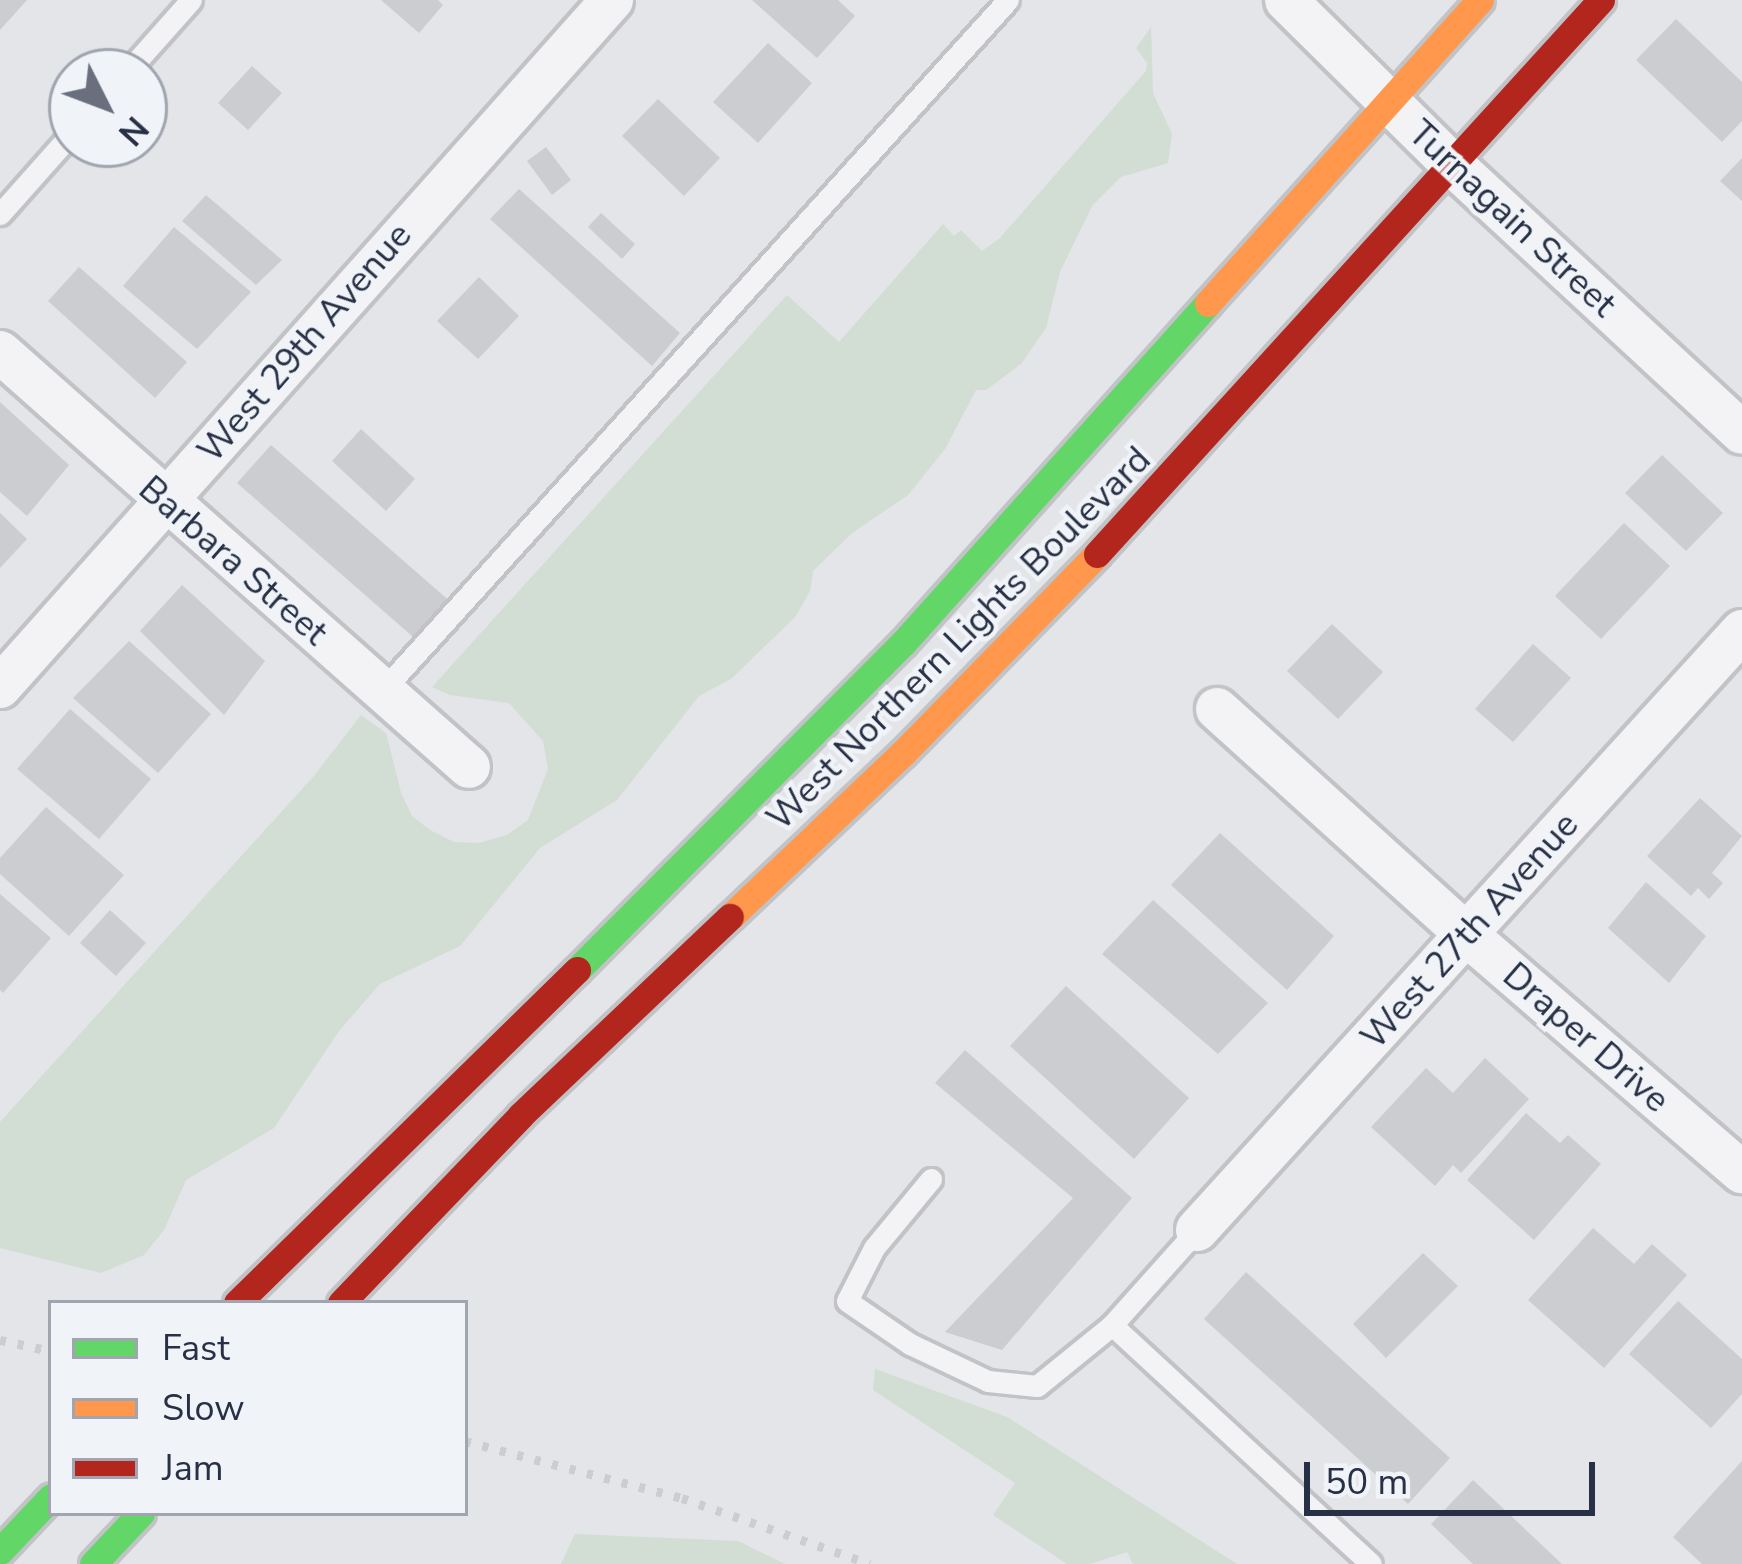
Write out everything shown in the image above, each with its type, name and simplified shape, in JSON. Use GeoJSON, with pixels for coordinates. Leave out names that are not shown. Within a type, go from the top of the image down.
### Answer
{"type":"FeatureCollection","features":[{"type":"Feature","properties":{"kind":"main road","name":"West Northern Lights Boulevard"},"geometry":{"type":"LineString","coordinates":[[240,1300],[774,777],[903,643],[1480,0]]}},
{"type":"Feature","properties":{"kind":"main road","name":"West Northern Lights Boulevard"},"geometry":{"type":"LineString","coordinates":[[344,1300],[521,1115],[902,754],[1072,582],[1601,0]]}},
{"type":"Feature","properties":{"kind":"main road"},"geometry":{"type":"LineString","coordinates":[[0,1551],[48,1500]]}},
{"type":"Feature","properties":{"kind":"main road"},"geometry":{"type":"LineString","coordinates":[[93,1564],[138,1516]]}},
{"type":"Feature","properties":{"kind":"street","name":"West 29th Avenue"},"geometry":{"type":"LineString","coordinates":[[0,687],[612,0]]}},
{"type":"Feature","properties":{"kind":"street","name":"Turnagain Street"},"geometry":{"type":"LineString","coordinates":[[1286,0],[1453,165],[1742,433]]}},
{"type":"Feature","properties":{"kind":"street","name":"Barbara Street"},"geometry":{"type":"LineString","coordinates":[[0,352],[165,503],[470,767]]}},
{"type":"Feature","properties":{"kind":"street","name":"West 27th Avenue"},"geometry":{"type":"LineString","coordinates":[[1197,1230],[1742,631]]}},
{"type":"Feature","properties":{"kind":"street","name":"Draper Drive"},"geometry":{"type":"LineString","coordinates":[[1217,709],[1467,935],[1742,1172]]}},
{"type":"Feature","properties":{"kind":"lane"},"geometry":{"type":"LineString","coordinates":[[148,48],[191,0]]}},
{"type":"Feature","properties":{"kind":"lane"},"geometry":{"type":"LineString","coordinates":[[382,691],[1008,0]]}},
{"type":"Feature","properties":{"kind":"lane"},"geometry":{"type":"LineString","coordinates":[[0,214],[48,161]]}},
{"type":"Feature","properties":{"kind":"lane"},"geometry":{"type":"LineString","coordinates":[[931,1179],[874,1248],[847,1301],[910,1344],[988,1381],[1037,1386],[1112,1325],[1197,1230]]}},
{"type":"Feature","properties":{"kind":"lane"},"geometry":{"type":"LineString","coordinates":[[1112,1325],[1371,1564]]}},
{"type":"Feature","properties":{"kind":"shaded area"},"geometry":{"type":"Polygon","coordinates":[[[1151,27],[1153,93],[1172,134],[1168,163],[1121,177],[1092,206],[1060,272],[1046,328],[1021,364],[986,390],[976,390],[945,449],[908,495],[852,533],[813,571],[810,591],[796,616],[731,679],[699,696],[617,800],[540,848],[460,946],[380,984],[339,1031],[274,1128],[186,1180],[164,1230],[144,1255],[101,1273],[0,1248],[0,1122],[313,777],[361,715],[386,733],[401,793],[412,816],[430,830],[454,842],[479,843],[507,835],[528,820],[548,769],[543,741],[509,703],[450,695],[432,687],[787,295],[839,342],[943,224],[954,236],[961,230],[982,251],[1000,238],[1146,71],[1147,63],[1136,48],[1151,27]]]}},
{"type":"Feature","properties":{"kind":"shaded area"},"geometry":{"type":"Polygon","coordinates":[[[875,1369],[1007,1417],[1237,1564],[1133,1564],[1127,1552],[1090,1564],[1067,1564],[993,1515],[1015,1483],[873,1390],[875,1369]]]}},
{"type":"Feature","properties":{"kind":"shaded area"},"geometry":{"type":"Polygon","coordinates":[[[575,1534],[738,1541],[785,1564],[561,1564],[575,1534]]]}},
{"type":"Feature","properties":{"kind":"building"},"geometry":{"type":"Polygon","coordinates":[[[0,0],[27,0],[0,30],[0,0]]]}},
{"type":"Feature","properties":{"kind":"building"},"geometry":{"type":"Polygon","coordinates":[[[381,0],[438,0],[443,5],[419,33],[381,0]]]}},
{"type":"Feature","properties":{"kind":"building"},"geometry":{"type":"Polygon","coordinates":[[[752,0],[838,0],[855,16],[817,58],[752,0]]]}},
{"type":"Feature","properties":{"kind":"building"},"geometry":{"type":"Polygon","coordinates":[[[1676,19],[1742,82],[1742,121],[1722,142],[1636,60],[1676,19]]]}},
{"type":"Feature","properties":{"kind":"building"},"geometry":{"type":"Polygon","coordinates":[[[768,43],[812,83],[758,143],[713,102],[768,43]]]}},
{"type":"Feature","properties":{"kind":"building"},"geometry":{"type":"Polygon","coordinates":[[[252,66],[282,93],[248,130],[218,103],[252,66]]]}},
{"type":"Feature","properties":{"kind":"building"},"geometry":{"type":"Polygon","coordinates":[[[658,99],[720,158],[684,196],[622,136],[658,99]]]}},
{"type":"Feature","properties":{"kind":"building"},"geometry":{"type":"Polygon","coordinates":[[[546,147],[571,180],[552,195],[527,161],[546,147]]]}},
{"type":"Feature","properties":{"kind":"building"},"geometry":{"type":"Polygon","coordinates":[[[1742,158],[1742,201],[1720,181],[1742,158]]]}},
{"type":"Feature","properties":{"kind":"building"},"geometry":{"type":"Polygon","coordinates":[[[519,189],[680,333],[652,366],[490,219],[519,189]]]}},
{"type":"Feature","properties":{"kind":"building"},"geometry":{"type":"Polygon","coordinates":[[[206,195],[282,260],[256,285],[182,221],[206,195]]]}},
{"type":"Feature","properties":{"kind":"building"},"geometry":{"type":"Polygon","coordinates":[[[601,213],[635,244],[622,259],[588,227],[601,213]]]}},
{"type":"Feature","properties":{"kind":"building"},"geometry":{"type":"Polygon","coordinates":[[[174,227],[251,292],[197,349],[123,286],[174,227]]]}},
{"type":"Feature","properties":{"kind":"building"},"geometry":{"type":"Polygon","coordinates":[[[79,267],[187,362],[155,398],[48,301],[79,267]]]}},
{"type":"Feature","properties":{"kind":"building"},"geometry":{"type":"Polygon","coordinates":[[[479,277],[519,316],[478,359],[437,321],[479,277]]]}},
{"type":"Feature","properties":{"kind":"building"},"geometry":{"type":"Polygon","coordinates":[[[0,402],[69,465],[27,516],[0,492],[0,402]]]}},
{"type":"Feature","properties":{"kind":"building"},"geometry":{"type":"Polygon","coordinates":[[[361,429],[415,479],[386,511],[332,461],[361,429]]]}},
{"type":"Feature","properties":{"kind":"building"},"geometry":{"type":"Polygon","coordinates":[[[271,445],[453,604],[420,643],[237,483],[271,445]]]}},
{"type":"Feature","properties":{"kind":"building"},"geometry":{"type":"Polygon","coordinates":[[[1662,455],[1723,513],[1686,551],[1625,493],[1662,455]]]}},
{"type":"Feature","properties":{"kind":"building"},"geometry":{"type":"Polygon","coordinates":[[[0,513],[27,539],[0,568],[0,513]]]}},
{"type":"Feature","properties":{"kind":"building"},"geometry":{"type":"Polygon","coordinates":[[[1624,523],[1670,566],[1601,639],[1555,596],[1624,523]]]}},
{"type":"Feature","properties":{"kind":"building"},"geometry":{"type":"Polygon","coordinates":[[[182,585],[265,661],[224,715],[140,631],[182,585]]]}},
{"type":"Feature","properties":{"kind":"building"},"geometry":{"type":"Polygon","coordinates":[[[1332,624],[1383,672],[1338,719],[1287,671],[1332,624]]]}},
{"type":"Feature","properties":{"kind":"building"},"geometry":{"type":"Polygon","coordinates":[[[129,641],[211,714],[158,773],[73,698],[129,641]]]}},
{"type":"Feature","properties":{"kind":"building"},"geometry":{"type":"Polygon","coordinates":[[[1533,644],[1571,678],[1513,742],[1475,709],[1533,644]]]}},
{"type":"Feature","properties":{"kind":"building"},"geometry":{"type":"Polygon","coordinates":[[[70,709],[151,779],[99,839],[17,769],[70,709]]]}},
{"type":"Feature","properties":{"kind":"building"},"geometry":{"type":"Polygon","coordinates":[[[1700,798],[1742,836],[1712,873],[1723,883],[1709,899],[1698,888],[1691,896],[1647,856],[1700,798]]]}},
{"type":"Feature","properties":{"kind":"building"},"geometry":{"type":"Polygon","coordinates":[[[46,807],[124,875],[69,936],[0,874],[0,858],[46,807]]]}},
{"type":"Feature","properties":{"kind":"building"},"geometry":{"type":"Polygon","coordinates":[[[1220,833],[1334,936],[1287,990],[1171,885],[1220,833]]]}},
{"type":"Feature","properties":{"kind":"building"},"geometry":{"type":"Polygon","coordinates":[[[1646,882],[1706,936],[1669,983],[1608,928],[1646,882]]]}},
{"type":"Feature","properties":{"kind":"building"},"geometry":{"type":"Polygon","coordinates":[[[0,894],[51,938],[3,993],[0,990],[0,894]]]}},
{"type":"Feature","properties":{"kind":"building"},"geometry":{"type":"Polygon","coordinates":[[[1153,900],[1268,1003],[1218,1054],[1102,954],[1153,900]]]}},
{"type":"Feature","properties":{"kind":"building"},"geometry":{"type":"Polygon","coordinates":[[[110,910],[146,943],[116,976],[80,943],[110,910]]]}},
{"type":"Feature","properties":{"kind":"building"},"geometry":{"type":"Polygon","coordinates":[[[1066,986],[1189,1098],[1134,1159],[1010,1046],[1066,986]]]}},
{"type":"Feature","properties":{"kind":"building"},"geometry":{"type":"Polygon","coordinates":[[[965,1050],[1132,1198],[1002,1350],[945,1332],[1073,1198],[935,1083],[965,1050]]]}},
{"type":"Feature","properties":{"kind":"building"},"geometry":{"type":"Polygon","coordinates":[[[1485,1058],[1529,1099],[1461,1173],[1453,1165],[1435,1186],[1371,1127],[1426,1068],[1453,1093],[1485,1058]]]}},
{"type":"Feature","properties":{"kind":"building"},"geometry":{"type":"Polygon","coordinates":[[[1526,1113],[1560,1143],[1568,1135],[1601,1164],[1534,1240],[1467,1180],[1526,1113]]]}},
{"type":"Feature","properties":{"kind":"building"},"geometry":{"type":"Polygon","coordinates":[[[1593,1228],[1634,1264],[1652,1244],[1687,1275],[1604,1368],[1528,1300],[1593,1228]]]}},
{"type":"Feature","properties":{"kind":"building"},"geometry":{"type":"Polygon","coordinates":[[[1423,1253],[1458,1286],[1386,1358],[1353,1324],[1423,1253]]]}},
{"type":"Feature","properties":{"kind":"building"},"geometry":{"type":"Polygon","coordinates":[[[1246,1272],[1450,1458],[1408,1504],[1204,1319],[1246,1272]]]}},
{"type":"Feature","properties":{"kind":"building"},"geometry":{"type":"Polygon","coordinates":[[[1678,1301],[1742,1359],[1742,1394],[1711,1428],[1629,1354],[1678,1301]]]}},
{"type":"Feature","properties":{"kind":"building"},"geometry":{"type":"Polygon","coordinates":[[[1742,1461],[1742,1564],[1702,1564],[1673,1537],[1742,1461]]]}},
{"type":"Feature","properties":{"kind":"building"},"geometry":{"type":"Polygon","coordinates":[[[1473,1480],[1562,1564],[1473,1564],[1431,1524],[1473,1480]]]}},
{"type":"Feature","properties":{"kind":"railway"},"geometry":{"type":"LineString","coordinates":[[0,1340],[48,1350]]}},
{"type":"Feature","properties":{"kind":"railway"},"geometry":{"type":"LineString","coordinates":[[468,1442],[682,1498],[870,1564]]}},
{"type":"Feature","properties":{"kind":"traffic: fast"},"geometry":{"type":"LineString","coordinates":[[577,970],[903,643],[1208,303]]}},
{"type":"Feature","properties":{"kind":"traffic: fast"},"geometry":{"type":"LineString","coordinates":[[0,1551],[48,1500]]}},
{"type":"Feature","properties":{"kind":"traffic: fast"},"geometry":{"type":"LineString","coordinates":[[93,1564],[138,1516]]}},
{"type":"Feature","properties":{"kind":"traffic: slow"},"geometry":{"type":"LineString","coordinates":[[1208,303],[1480,0]]}},
{"type":"Feature","properties":{"kind":"traffic: slow"},"geometry":{"type":"LineString","coordinates":[[730,917],[902,754],[1097,554]]}},
{"type":"Feature","properties":{"kind":"traffic: jam"},"geometry":{"type":"LineString","coordinates":[[1097,554],[1601,0]]}},
{"type":"Feature","properties":{"kind":"traffic: jam"},"geometry":{"type":"LineString","coordinates":[[344,1300],[521,1115],[730,917]]}},
{"type":"Feature","properties":{"kind":"traffic: jam"},"geometry":{"type":"LineString","coordinates":[[240,1300],[577,970]]}}]}
